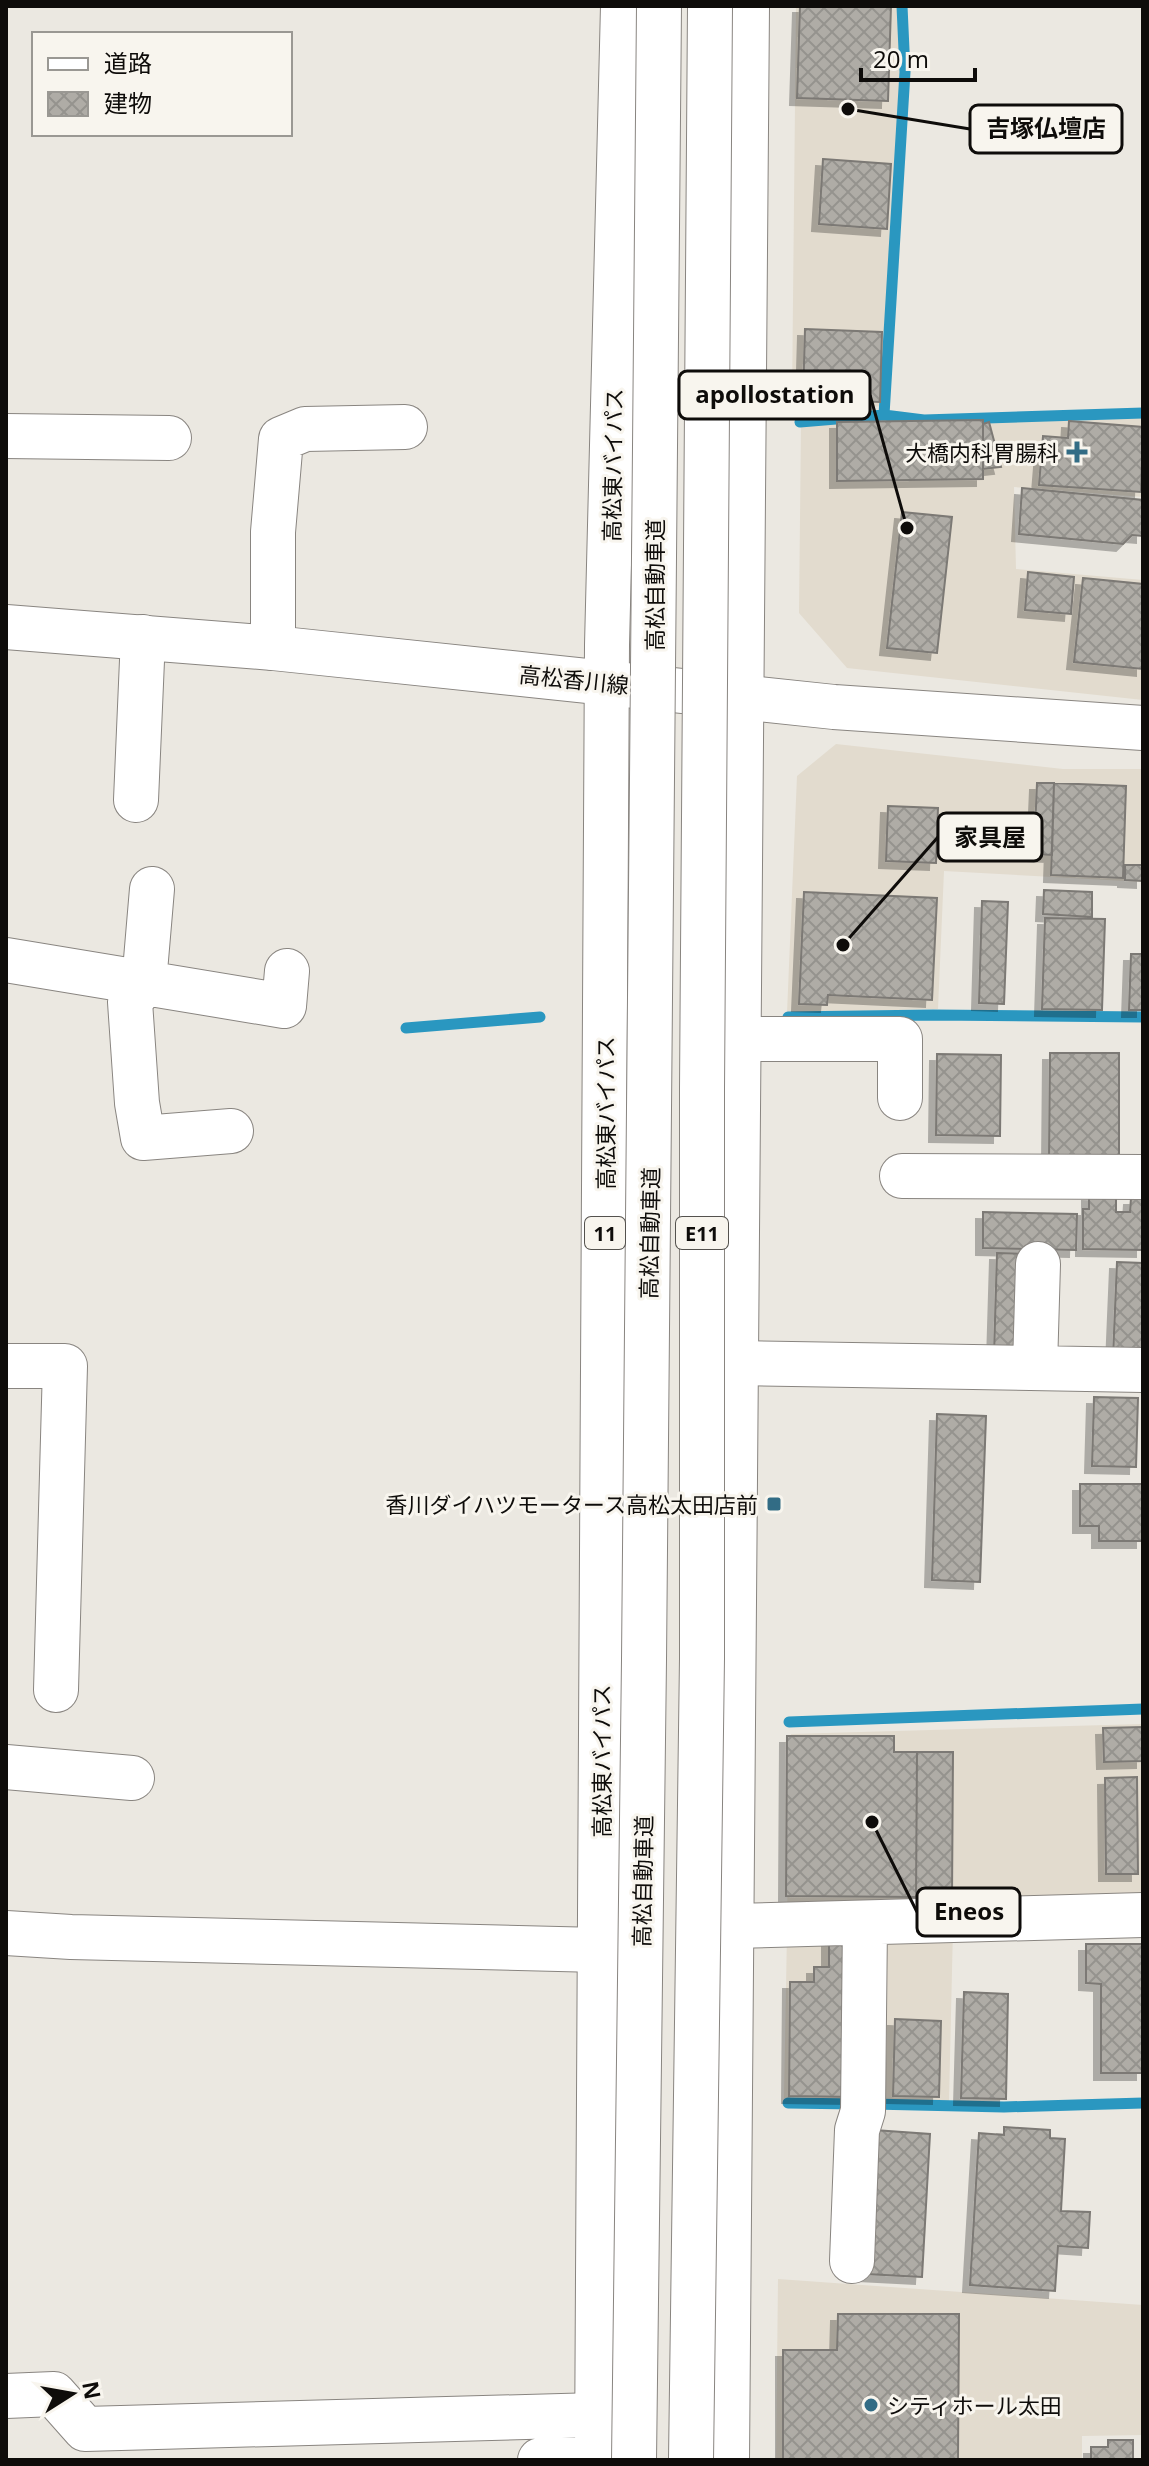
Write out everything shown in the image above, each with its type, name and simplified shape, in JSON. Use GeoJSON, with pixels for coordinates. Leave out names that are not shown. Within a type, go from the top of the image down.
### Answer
{"type":"FeatureCollection","features":[{"type":"Feature","properties":{"kind":"main road","name":"高松東バイパス"},"geometry":{"type":"LineString","coordinates":[[596,2460],[608,683],[623,6]]}},
{"type":"Feature","properties":{"kind":"main road","name":"高松自動車道"},"geometry":{"type":"LineString","coordinates":[[634,2460],[659,6]]}},
{"type":"Feature","properties":{"kind":"main road","name":"E11"},"geometry":{"type":"LineString","coordinates":[[691,2460],[702,1658],[702,1088],[710,6]]}},
{"type":"Feature","properties":{"kind":"main road"},"geometry":{"type":"LineString","coordinates":[[727,2460],[747,6]]}},
{"type":"Feature","properties":{"kind":"main road"},"geometry":{"type":"LineString","coordinates":[[273,648],[273,532],[281,439],[305,429],[405,427]]}},
{"type":"Feature","properties":{"kind":"main road"},"geometry":{"type":"LineString","coordinates":[[6,436],[169,438]]}},
{"type":"Feature","properties":{"kind":"main road","name":"高松香川線"},"geometry":{"type":"LineString","coordinates":[[6,627],[273,648],[834,707],[1143,728]]}},
{"type":"Feature","properties":{"kind":"main road"},"geometry":{"type":"LineString","coordinates":[[136,800],[143,637]]}},
{"type":"Feature","properties":{"kind":"main road"},"geometry":{"type":"LineString","coordinates":[[152,889],[144,983],[130,1002],[137,1103],[143,1138],[231,1131]]}},
{"type":"Feature","properties":{"kind":"main road"},"geometry":{"type":"LineString","coordinates":[[6,960],[284,1006],[287,971]]}},
{"type":"Feature","properties":{"kind":"main road"},"geometry":{"type":"LineString","coordinates":[[737,1039],[900,1039],[900,1098]]}},
{"type":"Feature","properties":{"kind":"main road"},"geometry":{"type":"LineString","coordinates":[[902,1176],[1143,1177]]}},
{"type":"Feature","properties":{"kind":"main road"},"geometry":{"type":"LineString","coordinates":[[1035,1367],[1038,1264]]}},
{"type":"Feature","properties":{"kind":"main road"},"geometry":{"type":"LineString","coordinates":[[735,1363],[1143,1370]]}},
{"type":"Feature","properties":{"kind":"main road"},"geometry":{"type":"LineString","coordinates":[[6,1366],[65,1366],[56,1690]]}},
{"type":"Feature","properties":{"kind":"main road"},"geometry":{"type":"LineString","coordinates":[[6,1767],[132,1778]]}},
{"type":"Feature","properties":{"kind":"main road"},"geometry":{"type":"LineString","coordinates":[[732,1926],[1143,1915]]}},
{"type":"Feature","properties":{"kind":"main road"},"geometry":{"type":"LineString","coordinates":[[852,2261],[857,2130],[863,2111],[865,1923]]}},
{"type":"Feature","properties":{"kind":"main road"},"geometry":{"type":"LineString","coordinates":[[6,1933],[599,1950]]}},
{"type":"Feature","properties":{"kind":"main road"},"geometry":{"type":"LineString","coordinates":[[6,2396],[54,2394],[85,2429],[597,2415]]}},
{"type":"Feature","properties":{"kind":"main road"},"geometry":{"type":"LineString","coordinates":[[540,2460],[596,2460]]}},
{"type":"Feature","properties":{"kind":"shaded area"},"geometry":{"type":"Polygon","coordinates":[[[796,6],[900,6],[902,72],[899,146],[882,406],[798,414],[792,399],[796,6]]]}},
{"type":"Feature","properties":{"kind":"shaded area"},"geometry":{"type":"Polygon","coordinates":[[[1143,416],[1143,497],[1014,487],[1016,569],[1143,580],[1143,700],[847,668],[799,613],[801,425],[882,418],[925,422],[1143,416]]]}},
{"type":"Feature","properties":{"kind":"shaded area"},"geometry":{"type":"Polygon","coordinates":[[[836,744],[1063,769],[1143,769],[1143,882],[944,871],[938,1009],[787,1013],[797,776],[836,744]]]}},
{"type":"Feature","properties":{"kind":"shaded area"},"geometry":{"type":"Polygon","coordinates":[[[1143,1724],[1143,1904],[787,1913],[791,1734],[1143,1724]]]}},
{"type":"Feature","properties":{"kind":"shaded area"},"geometry":{"type":"Polygon","coordinates":[[[953,1928],[949,2101],[784,2098],[787,1932],[953,1928]]]}},
{"type":"Feature","properties":{"kind":"shaded area"},"geometry":{"type":"Polygon","coordinates":[[[778,2279],[1143,2305],[1143,2435],[1082,2436],[1082,2460],[776,2460],[778,2279]]]}},
{"type":"Feature","properties":{"kind":"building"},"geometry":{"type":"Polygon","coordinates":[[[800,6],[891,6],[888,101],[797,98],[800,6]]]}},
{"type":"Feature","properties":{"kind":"building"},"geometry":{"type":"Polygon","coordinates":[[[823,159],[891,164],[887,229],[819,224],[823,159]]]}},
{"type":"Feature","properties":{"kind":"building"},"geometry":{"type":"Polygon","coordinates":[[[805,329],[882,332],[880,402],[803,399],[805,329]]]}},
{"type":"Feature","properties":{"kind":"building"},"geometry":{"type":"Polygon","coordinates":[[[983,420],[983,479],[837,481],[837,422],[983,420]]]}},
{"type":"Feature","properties":{"kind":"building","name":"大橋内科胃腸科"},"geometry":{"type":"Polygon","coordinates":[[[1069,421],[1143,427],[1141,492],[1039,485],[1043,436],[1068,438],[1069,421]]]}},
{"type":"Feature","properties":{"kind":"building"},"geometry":{"type":"Polygon","coordinates":[[[989,422],[1001,467],[983,469],[983,424],[989,422]]]}},
{"type":"Feature","properties":{"kind":"building"},"geometry":{"type":"Polygon","coordinates":[[[1022,488],[1143,500],[1143,536],[1132,535],[1123,544],[1019,534],[1022,488]]]}},
{"type":"Feature","properties":{"kind":"building"},"geometry":{"type":"Polygon","coordinates":[[[902,512],[952,517],[937,653],[887,648],[902,512]]]}},
{"type":"Feature","properties":{"kind":"building"},"geometry":{"type":"Polygon","coordinates":[[[1028,572],[1074,577],[1071,614],[1025,610],[1028,572]]]}},
{"type":"Feature","properties":{"kind":"building"},"geometry":{"type":"Polygon","coordinates":[[[1083,578],[1143,584],[1143,669],[1074,662],[1083,578]]]}},
{"type":"Feature","properties":{"kind":"building"},"geometry":{"type":"Polygon","coordinates":[[[1037,783],[1054,783],[1052,855],[1034,854],[1037,783]]]}},
{"type":"Feature","properties":{"kind":"building"},"geometry":{"type":"Polygon","coordinates":[[[1054,783],[1126,786],[1123,878],[1051,875],[1054,783]]]}},
{"type":"Feature","properties":{"kind":"building"},"geometry":{"type":"Polygon","coordinates":[[[888,806],[938,808],[936,863],[886,861],[888,806]]]}},
{"type":"Feature","properties":{"kind":"building"},"geometry":{"type":"Polygon","coordinates":[[[1125,865],[1143,865],[1143,881],[1125,880],[1125,865]]]}},
{"type":"Feature","properties":{"kind":"building"},"geometry":{"type":"Polygon","coordinates":[[[1044,890],[1092,892],[1092,917],[1043,914],[1044,890]]]}},
{"type":"Feature","properties":{"kind":"building"},"geometry":{"type":"Polygon","coordinates":[[[804,892],[937,898],[932,1000],[828,995],[827,1005],[799,1004],[804,892]]]}},
{"type":"Feature","properties":{"kind":"building"},"geometry":{"type":"Polygon","coordinates":[[[982,901],[1008,902],[1004,1004],[979,1003],[982,901]]]}},
{"type":"Feature","properties":{"kind":"building"},"geometry":{"type":"Polygon","coordinates":[[[1045,918],[1105,919],[1102,1010],[1042,1009],[1045,918]]]}},
{"type":"Feature","properties":{"kind":"building"},"geometry":{"type":"Polygon","coordinates":[[[1131,954],[1143,954],[1143,1010],[1129,1010],[1131,954]]]}},
{"type":"Feature","properties":{"kind":"building"},"geometry":{"type":"Polygon","coordinates":[[[1050,1053],[1119,1053],[1119,1159],[1049,1159],[1050,1053]]]}},
{"type":"Feature","properties":{"kind":"building"},"geometry":{"type":"Polygon","coordinates":[[[937,1054],[1001,1055],[1000,1136],[936,1135],[937,1054]]]}},
{"type":"Feature","properties":{"kind":"building"},"geometry":{"type":"Polygon","coordinates":[[[1089,1194],[1116,1195],[1116,1212],[1130,1212],[1131,1198],[1143,1198],[1143,1250],[1083,1249],[1083,1209],[1089,1209],[1089,1194]]]}},
{"type":"Feature","properties":{"kind":"building"},"geometry":{"type":"Polygon","coordinates":[[[983,1212],[1077,1214],[1076,1250],[983,1248],[983,1212]]]}},
{"type":"Feature","properties":{"kind":"building"},"geometry":{"type":"Polygon","coordinates":[[[997,1253],[1032,1254],[1030,1355],[994,1354],[997,1253]]]}},
{"type":"Feature","properties":{"kind":"building"},"geometry":{"type":"Polygon","coordinates":[[[1117,1262],[1143,1263],[1143,1358],[1113,1357],[1117,1262]]]}},
{"type":"Feature","properties":{"kind":"building"},"geometry":{"type":"Polygon","coordinates":[[[1094,1397],[1138,1398],[1136,1467],[1092,1466],[1094,1397]]]}},
{"type":"Feature","properties":{"kind":"building"},"geometry":{"type":"Polygon","coordinates":[[[937,1414],[986,1416],[980,1582],[932,1580],[937,1414]]]}},
{"type":"Feature","properties":{"kind":"building"},"geometry":{"type":"Polygon","coordinates":[[[1080,1484],[1143,1484],[1143,1541],[1099,1541],[1099,1526],[1080,1526],[1080,1484]]]}},
{"type":"Feature","properties":{"kind":"building"},"geometry":{"type":"Polygon","coordinates":[[[1143,1727],[1143,1761],[1104,1762],[1103,1728],[1143,1727]]]}},
{"type":"Feature","properties":{"kind":"building"},"geometry":{"type":"Polygon","coordinates":[[[787,1736],[894,1736],[894,1752],[917,1752],[916,1897],[786,1896],[787,1736]]]}},
{"type":"Feature","properties":{"kind":"building"},"geometry":{"type":"Polygon","coordinates":[[[917,1752],[953,1752],[952,1897],[916,1897],[917,1752]]]}},
{"type":"Feature","properties":{"kind":"building"},"geometry":{"type":"Polygon","coordinates":[[[1137,1777],[1138,1874],[1106,1874],[1105,1778],[1137,1777]]]}},
{"type":"Feature","properties":{"kind":"building"},"geometry":{"type":"Polygon","coordinates":[[[829,1939],[857,1939],[855,2097],[789,2096],[790,1982],[814,1982],[814,1967],[829,1967],[829,1939]]]}},
{"type":"Feature","properties":{"kind":"building"},"geometry":{"type":"Polygon","coordinates":[[[1086,1944],[1143,1944],[1143,2073],[1101,2073],[1101,1984],[1086,1983],[1086,1944]]]}},
{"type":"Feature","properties":{"kind":"building"},"geometry":{"type":"Polygon","coordinates":[[[964,1992],[1008,1994],[1006,2099],[961,2098],[964,1992]]]}},
{"type":"Feature","properties":{"kind":"building"},"geometry":{"type":"Polygon","coordinates":[[[895,2019],[941,2021],[939,2097],[893,2096],[895,2019]]]}},
{"type":"Feature","properties":{"kind":"building"},"geometry":{"type":"Polygon","coordinates":[[[1004,2127],[1050,2130],[1050,2138],[1065,2139],[1061,2211],[1090,2212],[1088,2248],[1058,2246],[1055,2291],[970,2285],[979,2133],[1004,2135],[1004,2127]]]}},
{"type":"Feature","properties":{"kind":"building"},"geometry":{"type":"Polygon","coordinates":[[[874,2130],[930,2134],[922,2277],[866,2274],[874,2130]]]}},
{"type":"Feature","properties":{"kind":"building","name":"シティホール太田"},"geometry":{"type":"Polygon","coordinates":[[[838,2314],[959,2314],[958,2460],[783,2460],[783,2350],[837,2350],[838,2314]]]}},
{"type":"Feature","properties":{"kind":"building"},"geometry":{"type":"Polygon","coordinates":[[[1108,2440],[1133,2440],[1133,2460],[1091,2460],[1091,2447],[1108,2447],[1108,2440]]]}},
{"type":"Feature","properties":{"kind":"waterway"},"geometry":{"type":"LineString","coordinates":[[884,415],[905,72],[902,6]]}},
{"type":"Feature","properties":{"kind":"waterway"},"geometry":{"type":"LineString","coordinates":[[800,422],[884,415],[924,420],[1143,413]]}},
{"type":"Feature","properties":{"kind":"waterway"},"geometry":{"type":"LineString","coordinates":[[406,1028],[540,1017]]}},
{"type":"Feature","properties":{"kind":"waterway"},"geometry":{"type":"LineString","coordinates":[[788,1017],[1143,1017]]}},
{"type":"Feature","properties":{"kind":"waterway"},"geometry":{"type":"LineString","coordinates":[[789,1722],[1143,1709]]}},
{"type":"Feature","properties":{"kind":"waterway"},"geometry":{"type":"LineString","coordinates":[[788,2103],[855,2104]]}},
{"type":"Feature","properties":{"kind":"waterway"},"geometry":{"type":"LineString","coordinates":[[872,2104],[1004,2107],[1143,2103]]}},
{"type":"Feature","properties":{"kind":"place","name":"吉塚仏壇店"},"geometry":{"type":"Point","coordinates":[848,109]}},
{"type":"Feature","properties":{"kind":"place","name":"大橋内科胃腸科"},"geometry":{"type":"Point","coordinates":[1077,452]}},
{"type":"Feature","properties":{"kind":"place","name":"apollostation"},"geometry":{"type":"Point","coordinates":[907,528]}},
{"type":"Feature","properties":{"kind":"place","name":"家具屋"},"geometry":{"type":"Point","coordinates":[843,945]}},
{"type":"Feature","properties":{"kind":"place","name":"香川ダイハツモータース高松太田店前"},"geometry":{"type":"Point","coordinates":[774,1504]}},
{"type":"Feature","properties":{"kind":"place","name":"Eneos"},"geometry":{"type":"Point","coordinates":[872,1822]}},
{"type":"Feature","properties":{"kind":"place","name":"シティホール太田"},"geometry":{"type":"Point","coordinates":[871,2405]}}]}
